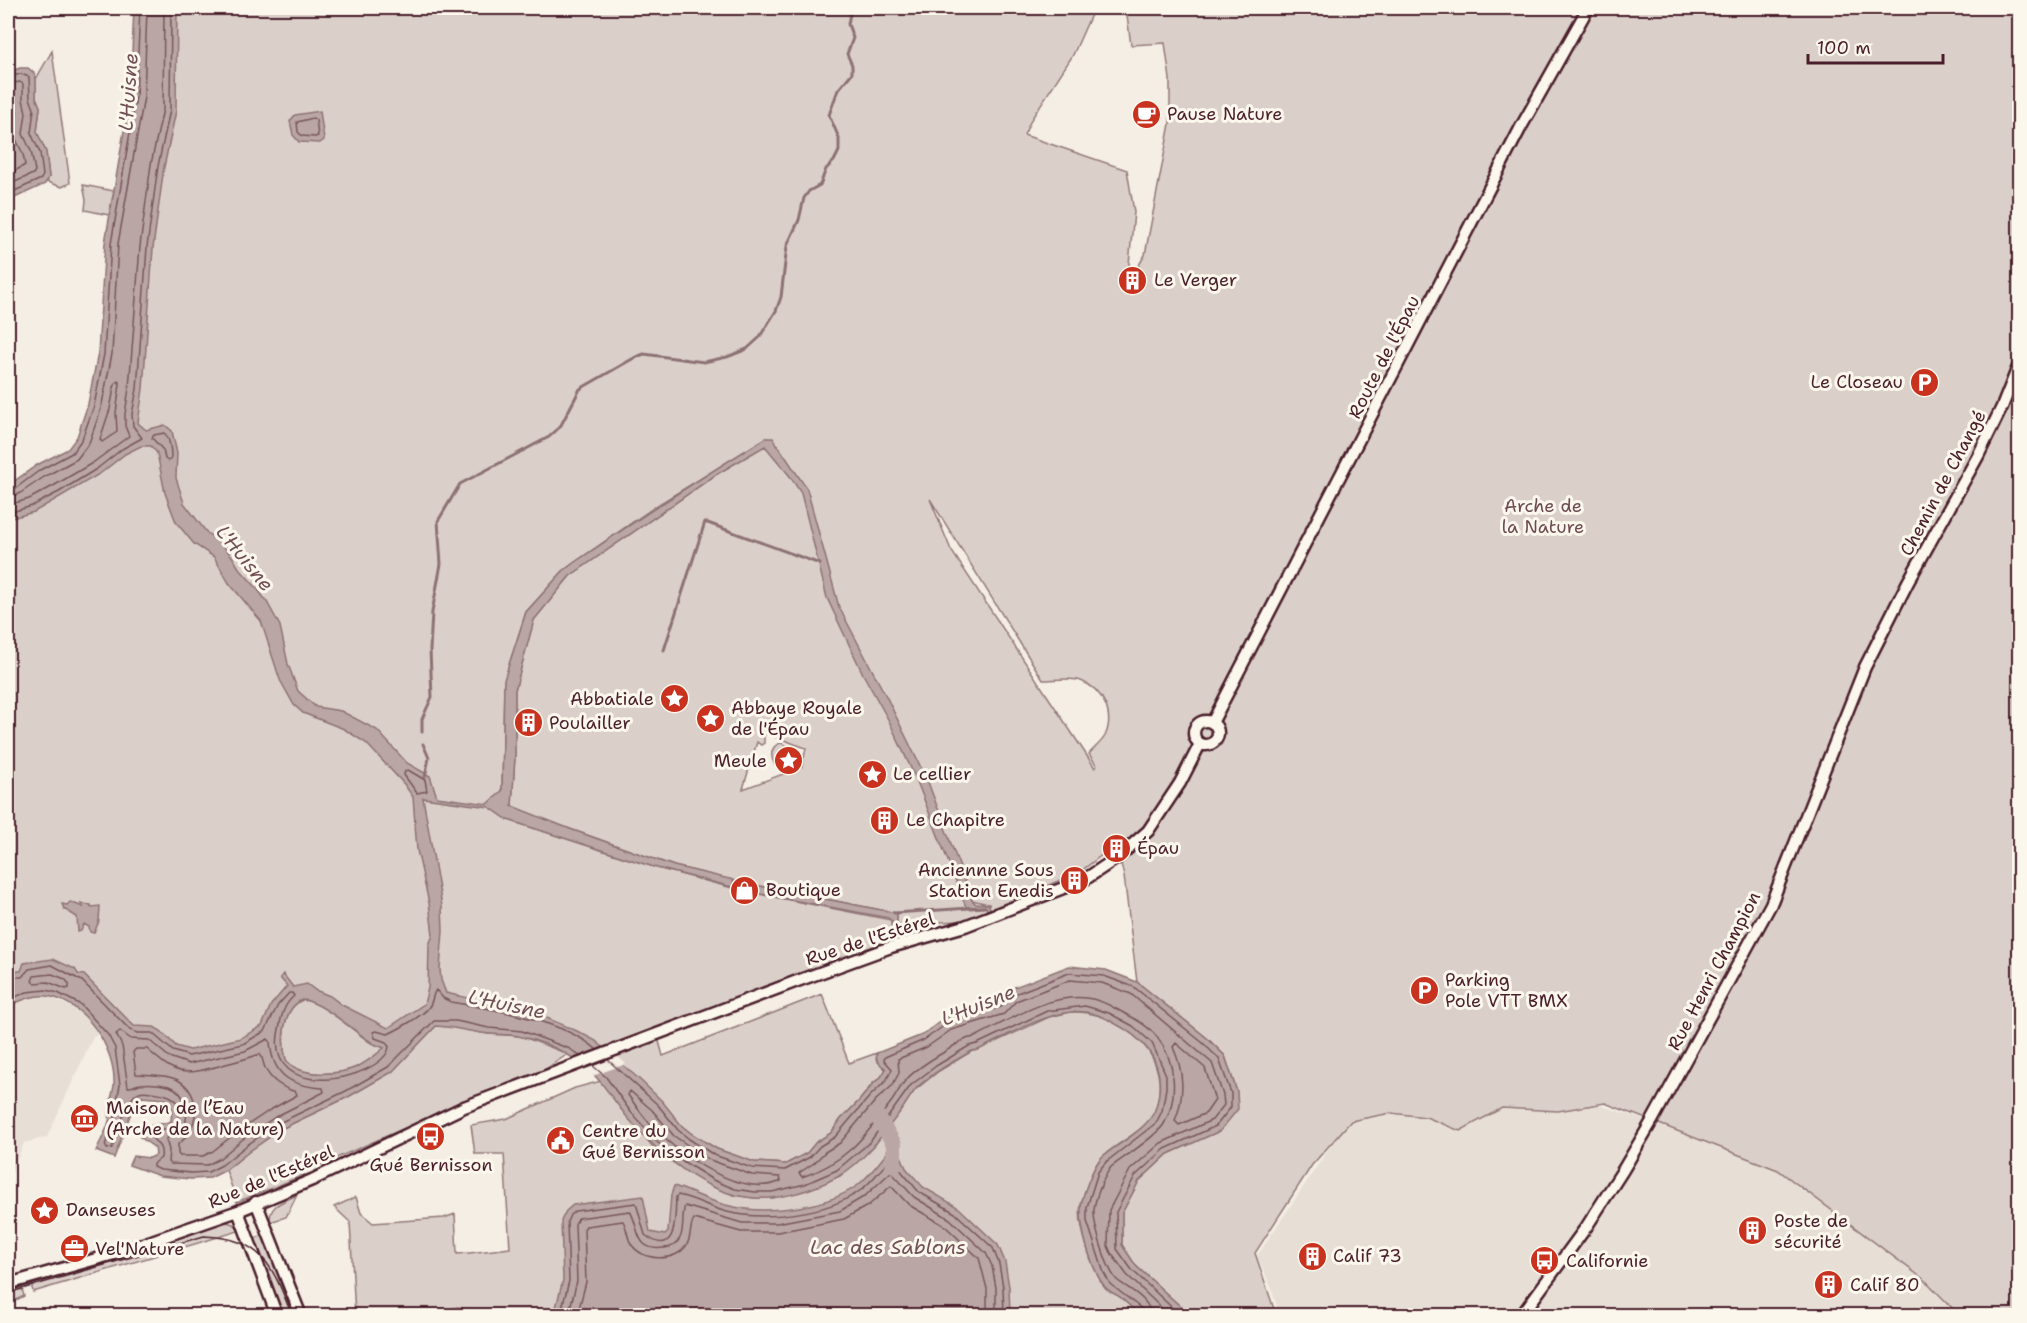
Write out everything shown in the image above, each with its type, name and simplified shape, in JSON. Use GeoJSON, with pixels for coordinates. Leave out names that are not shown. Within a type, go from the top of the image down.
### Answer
{"type":"FeatureCollection","features":[{"type":"Feature","properties":{"kind":"street","name":"Route de l'Épau"},"geometry":{"type":"LineString","coordinates":[[1212,723],[1521,127],[1588,8]]}},
{"type":"Feature","properties":{"kind":"street","name":"Chemin de Changé"},"geometry":{"type":"LineString","coordinates":[[1889,617],[1978,456],[2002,407],[2019,362]]}},
{"type":"Feature","properties":{"kind":"street","name":"Rue Henri Champion"},"geometry":{"type":"LineString","coordinates":[[1521,1316],[1587,1226],[1623,1170],[1771,904],[1833,744],[1889,617]]}},
{"type":"Feature","properties":{"kind":"street"},"geometry":{"type":"LineString","coordinates":[[1204,721],[1212,723],[1218,732],[1216,740],[1209,745],[1200,744],[1194,735],[1195,727],[1204,721]]}},
{"type":"Feature","properties":{"kind":"street","name":"Rue de l'Estérel"},"geometry":{"type":"LineString","coordinates":[[8,1284],[114,1254],[238,1212],[256,1202],[320,1176],[464,1107],[891,947],[965,926],[1084,880],[1118,858],[1148,831],[1180,783],[1200,744]]}},
{"type":"Feature","properties":{"kind":"street"},"geometry":{"type":"LineString","coordinates":[[256,1202],[301,1316]]}},
{"type":"Feature","properties":{"kind":"street"},"geometry":{"type":"LineString","coordinates":[[238,1212],[277,1316]]}},
{"type":"Feature","properties":{"kind":"shaded area"},"geometry":{"type":"Polygon","coordinates":[[[46,996],[77,1009],[100,1034],[93,1037],[47,1137],[24,1143],[8,1181],[8,1006],[27,998],[46,996]]]}},
{"type":"Feature","properties":{"kind":"shaded area"},"geometry":{"type":"Polygon","coordinates":[[[1583,1100],[1643,1119],[1658,1119],[1782,1161],[2017,1315],[1279,1315],[1272,1289],[1257,1256],[1350,1117],[1502,1101],[1583,1100]]]}},
{"type":"Feature","properties":{"kind":"green space","name":"Arche de la Nature"},"geometry":{"type":"Polygon","coordinates":[[[153,8],[1094,8],[1073,55],[1032,118],[1024,135],[1127,170],[1134,212],[1127,285],[1145,255],[1170,124],[1170,79],[1165,43],[1131,45],[1126,8],[2019,8],[2019,1315],[1959,1315],[1926,1281],[1778,1170],[1605,1103],[1558,1111],[1502,1108],[1460,1131],[1426,1117],[1391,1113],[1351,1121],[1312,1165],[1255,1253],[1276,1315],[1190,1315],[1136,1266],[1122,1245],[1122,1213],[1139,1181],[1168,1154],[1220,1131],[1237,1092],[1225,1056],[1207,1038],[1137,982],[1124,876],[1116,844],[1081,871],[991,910],[988,904],[972,900],[959,865],[966,907],[987,907],[988,913],[961,921],[897,924],[897,913],[739,882],[674,866],[512,806],[515,690],[534,620],[570,576],[717,474],[762,447],[766,439],[659,504],[575,562],[563,571],[526,612],[504,680],[502,791],[496,798],[508,820],[657,868],[736,889],[740,889],[741,884],[750,886],[749,892],[891,920],[891,947],[657,1034],[663,1056],[822,994],[849,1063],[877,1053],[876,1059],[886,1070],[831,1133],[816,1142],[807,1153],[786,1164],[754,1162],[717,1149],[692,1134],[582,1047],[448,1013],[394,1037],[307,995],[286,1005],[272,1038],[188,1070],[68,991],[8,994],[8,502],[106,429],[153,8]],[[930,499],[951,550],[1095,768],[1097,766],[1089,754],[1105,736],[1109,720],[1108,711],[1101,696],[1081,681],[1043,680],[930,499]],[[767,734],[764,735],[764,743],[761,745],[757,742],[743,789],[802,767],[806,748],[767,734]]]}},
{"type":"Feature","properties":{"kind":"green space"},"geometry":{"type":"Polygon","coordinates":[[[52,51],[70,183],[62,187],[47,182],[49,177],[46,152],[37,132],[40,107],[36,97],[36,79],[52,51]]]}},
{"type":"Feature","properties":{"kind":"green space"},"geometry":{"type":"Polygon","coordinates":[[[83,185],[114,191],[109,215],[85,210],[83,185]]]}},
{"type":"Feature","properties":{"kind":"green space"},"geometry":{"type":"Polygon","coordinates":[[[781,743],[800,752],[797,765],[785,770],[775,765],[772,759],[773,749],[781,743]]]}},
{"type":"Feature","properties":{"kind":"green space"},"geometry":{"type":"Polygon","coordinates":[[[302,1000],[318,1005],[371,1043],[385,1048],[361,1065],[340,1072],[320,1074],[292,1066],[286,1060],[284,1053],[285,1027],[290,1011],[302,1000]]]}},
{"type":"Feature","properties":{"kind":"green space"},"geometry":{"type":"Polygon","coordinates":[[[1071,1012],[1088,1013],[1105,1018],[1121,1025],[1136,1036],[1147,1049],[1155,1064],[1159,1081],[1158,1099],[1153,1116],[1143,1127],[1100,1159],[1089,1181],[1080,1213],[1091,1260],[1100,1280],[1106,1288],[1140,1315],[488,1316],[458,1307],[433,1312],[433,1315],[355,1315],[350,1222],[334,1207],[356,1197],[361,1213],[373,1223],[444,1218],[455,1214],[457,1254],[510,1248],[504,1154],[475,1154],[471,1125],[506,1119],[575,1088],[601,1081],[653,1147],[672,1162],[710,1185],[734,1195],[773,1198],[806,1190],[840,1176],[874,1146],[915,1090],[939,1071],[972,1051],[1049,1017],[1071,1012]]]}},
{"type":"Feature","properties":{"kind":"green space"},"geometry":{"type":"Polygon","coordinates":[[[436,1026],[456,1027],[488,1034],[521,1036],[568,1054],[541,1072],[455,1106],[316,1167],[311,1163],[305,1166],[304,1175],[237,1202],[226,1170],[283,1128],[348,1097],[392,1072],[436,1026]]]}},
{"type":"Feature","properties":{"kind":"green space"},"geometry":{"type":"Polygon","coordinates":[[[297,1195],[286,1217],[270,1222],[274,1207],[297,1195]]]}},
{"type":"Feature","properties":{"kind":"green space"},"geometry":{"type":"Polygon","coordinates":[[[223,1222],[238,1226],[242,1230],[33,1292],[31,1283],[132,1254],[223,1222]]]}},
{"type":"Feature","properties":{"kind":"green space"},"geometry":{"type":"Polygon","coordinates":[[[264,1235],[297,1315],[281,1315],[253,1239],[264,1235]]]}},
{"type":"Feature","properties":{"kind":"green space"},"geometry":{"type":"Polygon","coordinates":[[[21,1286],[24,1296],[8,1304],[8,1290],[21,1286]]]}},
{"type":"Feature","properties":{"kind":"water"},"geometry":{"type":"Polygon","coordinates":[[[134,8],[177,8],[176,111],[164,167],[153,248],[143,389],[138,423],[146,430],[165,425],[172,431],[177,453],[176,478],[184,503],[207,533],[232,556],[267,602],[280,626],[288,664],[298,691],[316,707],[341,711],[377,730],[407,763],[430,776],[437,797],[488,804],[502,791],[504,680],[526,612],[563,571],[575,562],[718,468],[766,438],[773,438],[807,489],[839,607],[928,782],[972,900],[976,904],[989,904],[990,912],[988,913],[986,907],[966,907],[916,779],[827,598],[801,493],[765,446],[717,474],[570,576],[534,620],[515,690],[512,806],[674,866],[734,880],[732,887],[657,868],[508,820],[489,807],[423,798],[442,906],[440,969],[446,993],[535,1013],[577,1031],[596,1041],[640,1080],[692,1134],[717,1149],[754,1162],[786,1164],[807,1153],[816,1142],[831,1133],[841,1119],[881,1077],[886,1069],[877,1061],[877,1053],[922,1035],[945,1018],[999,1001],[1007,990],[1069,966],[1106,970],[1137,982],[1207,1038],[1225,1056],[1237,1092],[1238,1109],[1220,1131],[1168,1154],[1139,1181],[1122,1213],[1122,1245],[1136,1266],[1190,1315],[1140,1315],[1105,1287],[1091,1261],[1081,1217],[1082,1204],[1092,1173],[1103,1156],[1148,1121],[1156,1107],[1159,1080],[1153,1057],[1137,1038],[1109,1020],[1088,1012],[1059,1014],[1023,1027],[950,1064],[916,1089],[878,1141],[849,1169],[817,1186],[781,1197],[754,1198],[736,1195],[700,1181],[683,1170],[639,1131],[595,1075],[557,1049],[518,1036],[436,1026],[392,1072],[348,1097],[283,1128],[226,1170],[210,1178],[160,1176],[129,1165],[133,1156],[150,1158],[156,1155],[155,1148],[140,1137],[146,1128],[171,1121],[172,1109],[168,1100],[165,1099],[142,1097],[132,1110],[114,1158],[96,1151],[109,1120],[114,1085],[110,1056],[104,1042],[85,1017],[74,1007],[61,1000],[37,996],[8,1006],[8,971],[21,971],[24,963],[53,959],[75,969],[78,974],[84,975],[134,1026],[154,1027],[176,1046],[190,1050],[241,1038],[262,1026],[271,1005],[287,986],[280,978],[283,974],[293,987],[307,984],[388,1028],[424,1004],[428,988],[429,945],[433,935],[429,903],[417,850],[413,797],[366,743],[344,729],[303,713],[294,705],[280,680],[261,621],[229,583],[214,557],[194,544],[176,522],[165,493],[157,453],[151,446],[141,446],[125,454],[101,473],[34,512],[8,519],[8,484],[68,449],[77,437],[88,404],[98,353],[105,243],[130,96],[134,8]],[[302,1000],[295,1004],[287,1018],[284,1053],[286,1060],[292,1066],[310,1072],[340,1072],[361,1065],[384,1048],[373,1043],[328,1011],[309,1001],[302,1000]]]}},
{"type":"Feature","properties":{"kind":"water"},"geometry":{"type":"Polygon","coordinates":[[[28,68],[34,73],[36,79],[36,97],[40,107],[37,132],[46,152],[49,177],[45,184],[8,201],[8,72],[28,68]]]}},
{"type":"Feature","properties":{"kind":"water"},"geometry":{"type":"Polygon","coordinates":[[[320,111],[324,140],[320,143],[299,142],[293,135],[290,121],[295,115],[320,111]]]}},
{"type":"Feature","properties":{"kind":"water"},"geometry":{"type":"Polygon","coordinates":[[[739,882],[897,913],[897,924],[892,924],[888,918],[749,892],[750,886],[741,884],[740,890],[736,889],[739,882]]]}},
{"type":"Feature","properties":{"kind":"water"},"geometry":{"type":"Polygon","coordinates":[[[70,902],[83,907],[81,904],[91,905],[91,907],[100,906],[99,921],[94,933],[90,932],[89,927],[84,924],[78,932],[77,917],[64,909],[62,904],[67,905],[70,902]]]}},
{"type":"Feature","properties":{"kind":"water","name":"Lac des Sablons"},"geometry":{"type":"Polygon","coordinates":[[[894,1144],[897,1145],[906,1168],[923,1187],[959,1208],[998,1245],[1005,1262],[1010,1315],[554,1315],[563,1280],[561,1221],[566,1211],[573,1205],[643,1196],[650,1232],[665,1235],[668,1232],[671,1195],[674,1186],[715,1202],[745,1209],[796,1208],[830,1199],[858,1185],[894,1144]]]}},
{"type":"Feature","properties":{"kind":"water","name":"Danseuses"},"geometry":{"type":"Polygon","coordinates":[[[45,1203],[50,1205],[52,1210],[50,1215],[45,1217],[40,1215],[38,1210],[40,1205],[45,1203]]]}},
{"type":"Feature","properties":{"kind":"pier"},"geometry":{"type":"Polygon","coordinates":[[[607,1047],[626,1064],[592,1076],[571,1061],[607,1047]]]}},
{"type":"Feature","properties":{"kind":"waterway"},"geometry":{"type":"LineString","coordinates":[[422,732],[422,719],[432,697],[430,650],[432,612],[441,564],[438,521],[460,484],[549,437],[560,427],[580,389],[634,358],[644,354],[704,362],[727,357],[747,349],[759,338],[776,311],[781,297],[787,246],[799,220],[804,198],[809,191],[820,185],[826,169],[834,161],[839,151],[839,138],[829,115],[838,90],[852,73],[852,65],[847,54],[853,38],[848,24],[851,8]]}},
{"type":"Feature","properties":{"kind":"waterway"},"geometry":{"type":"LineString","coordinates":[[664,650],[705,522],[820,564]]}},
{"type":"Feature","properties":{"kind":"waterway"},"geometry":{"type":"LineString","coordinates":[[423,744],[429,758],[425,777]]}},
{"type":"Feature","properties":{"kind":"waterway"},"geometry":{"type":"LineString","coordinates":[[894,913],[985,907]]}},
{"type":"Feature","properties":{"kind":"waterway"},"geometry":{"type":"LineString","coordinates":[[876,1114],[894,1144],[894,1165]]}},
{"type":"Feature","properties":{"kind":"tram line"},"geometry":{"type":"LineString","coordinates":[[8,1293],[204,1236],[240,1242],[263,1258],[271,1269],[292,1316]]}},
{"type":"Feature","properties":{"kind":"place","name":"Pause Nature"},"geometry":{"type":"Point","coordinates":[1146,114]}},
{"type":"Feature","properties":{"kind":"place","name":"Le Verger"},"geometry":{"type":"Point","coordinates":[1133,280]}},
{"type":"Feature","properties":{"kind":"place","name":"Le Closeau"},"geometry":{"type":"Point","coordinates":[1924,382]}},
{"type":"Feature","properties":{"kind":"place","name":"Abbatiale"},"geometry":{"type":"Point","coordinates":[675,699]}},
{"type":"Feature","properties":{"kind":"place","name":"Abbaye Royale de l'Épau"},"geometry":{"type":"Point","coordinates":[710,718]}},
{"type":"Feature","properties":{"kind":"place","name":"Poulailler"},"geometry":{"type":"Point","coordinates":[528,723]}},
{"type":"Feature","properties":{"kind":"place","name":"Meule"},"geometry":{"type":"Point","coordinates":[788,761]}},
{"type":"Feature","properties":{"kind":"place","name":"Le cellier"},"geometry":{"type":"Point","coordinates":[872,774]}},
{"type":"Feature","properties":{"kind":"place","name":"Le Chapitre"},"geometry":{"type":"Point","coordinates":[885,820]}},
{"type":"Feature","properties":{"kind":"place","name":"Épau"},"geometry":{"type":"Point","coordinates":[1116,848]}},
{"type":"Feature","properties":{"kind":"place","name":"Anciennne Sous Station Enedis"},"geometry":{"type":"Point","coordinates":[1075,880]}},
{"type":"Feature","properties":{"kind":"place","name":"Boutique"},"geometry":{"type":"Point","coordinates":[745,890]}},
{"type":"Feature","properties":{"kind":"place","name":"Parking Pole VTT BMX"},"geometry":{"type":"Point","coordinates":[1424,990]}},
{"type":"Feature","properties":{"kind":"place","name":"Maison de l’Eau (Arche de la Nature)"},"geometry":{"type":"Point","coordinates":[85,1118]}},
{"type":"Feature","properties":{"kind":"place","name":"Gué Bernisson"},"geometry":{"type":"Point","coordinates":[431,1136]}},
{"type":"Feature","properties":{"kind":"place","name":"Centre du Gué Bernisson"},"geometry":{"type":"Point","coordinates":[561,1141]}},
{"type":"Feature","properties":{"kind":"place","name":"Danseuses"},"geometry":{"type":"Point","coordinates":[45,1210]}},
{"type":"Feature","properties":{"kind":"place","name":"Poste de sécurité"},"geometry":{"type":"Point","coordinates":[1753,1231]}},
{"type":"Feature","properties":{"kind":"place","name":"Vel'Nature"},"geometry":{"type":"Point","coordinates":[74,1249]}},
{"type":"Feature","properties":{"kind":"place","name":"Calif 73"},"geometry":{"type":"Point","coordinates":[1312,1256]}},
{"type":"Feature","properties":{"kind":"place","name":"Californie"},"geometry":{"type":"Point","coordinates":[1545,1261]}},
{"type":"Feature","properties":{"kind":"place","name":"Calif 80"},"geometry":{"type":"Point","coordinates":[1829,1285]}},
{"type":"Feature","properties":{"kind":"water label","name":"L'Huisne"},"geometry":{"type":"Point","coordinates":[128,92]}},
{"type":"Feature","properties":{"kind":"water label","name":"L'Huisne"},"geometry":{"type":"Point","coordinates":[245,558]}},
{"type":"Feature","properties":{"kind":"water label","name":"L'Huisne"},"geometry":{"type":"Point","coordinates":[507,1004]}},
{"type":"Feature","properties":{"kind":"water label","name":"L'Huisne"},"geometry":{"type":"Point","coordinates":[978,1005]}}]}
